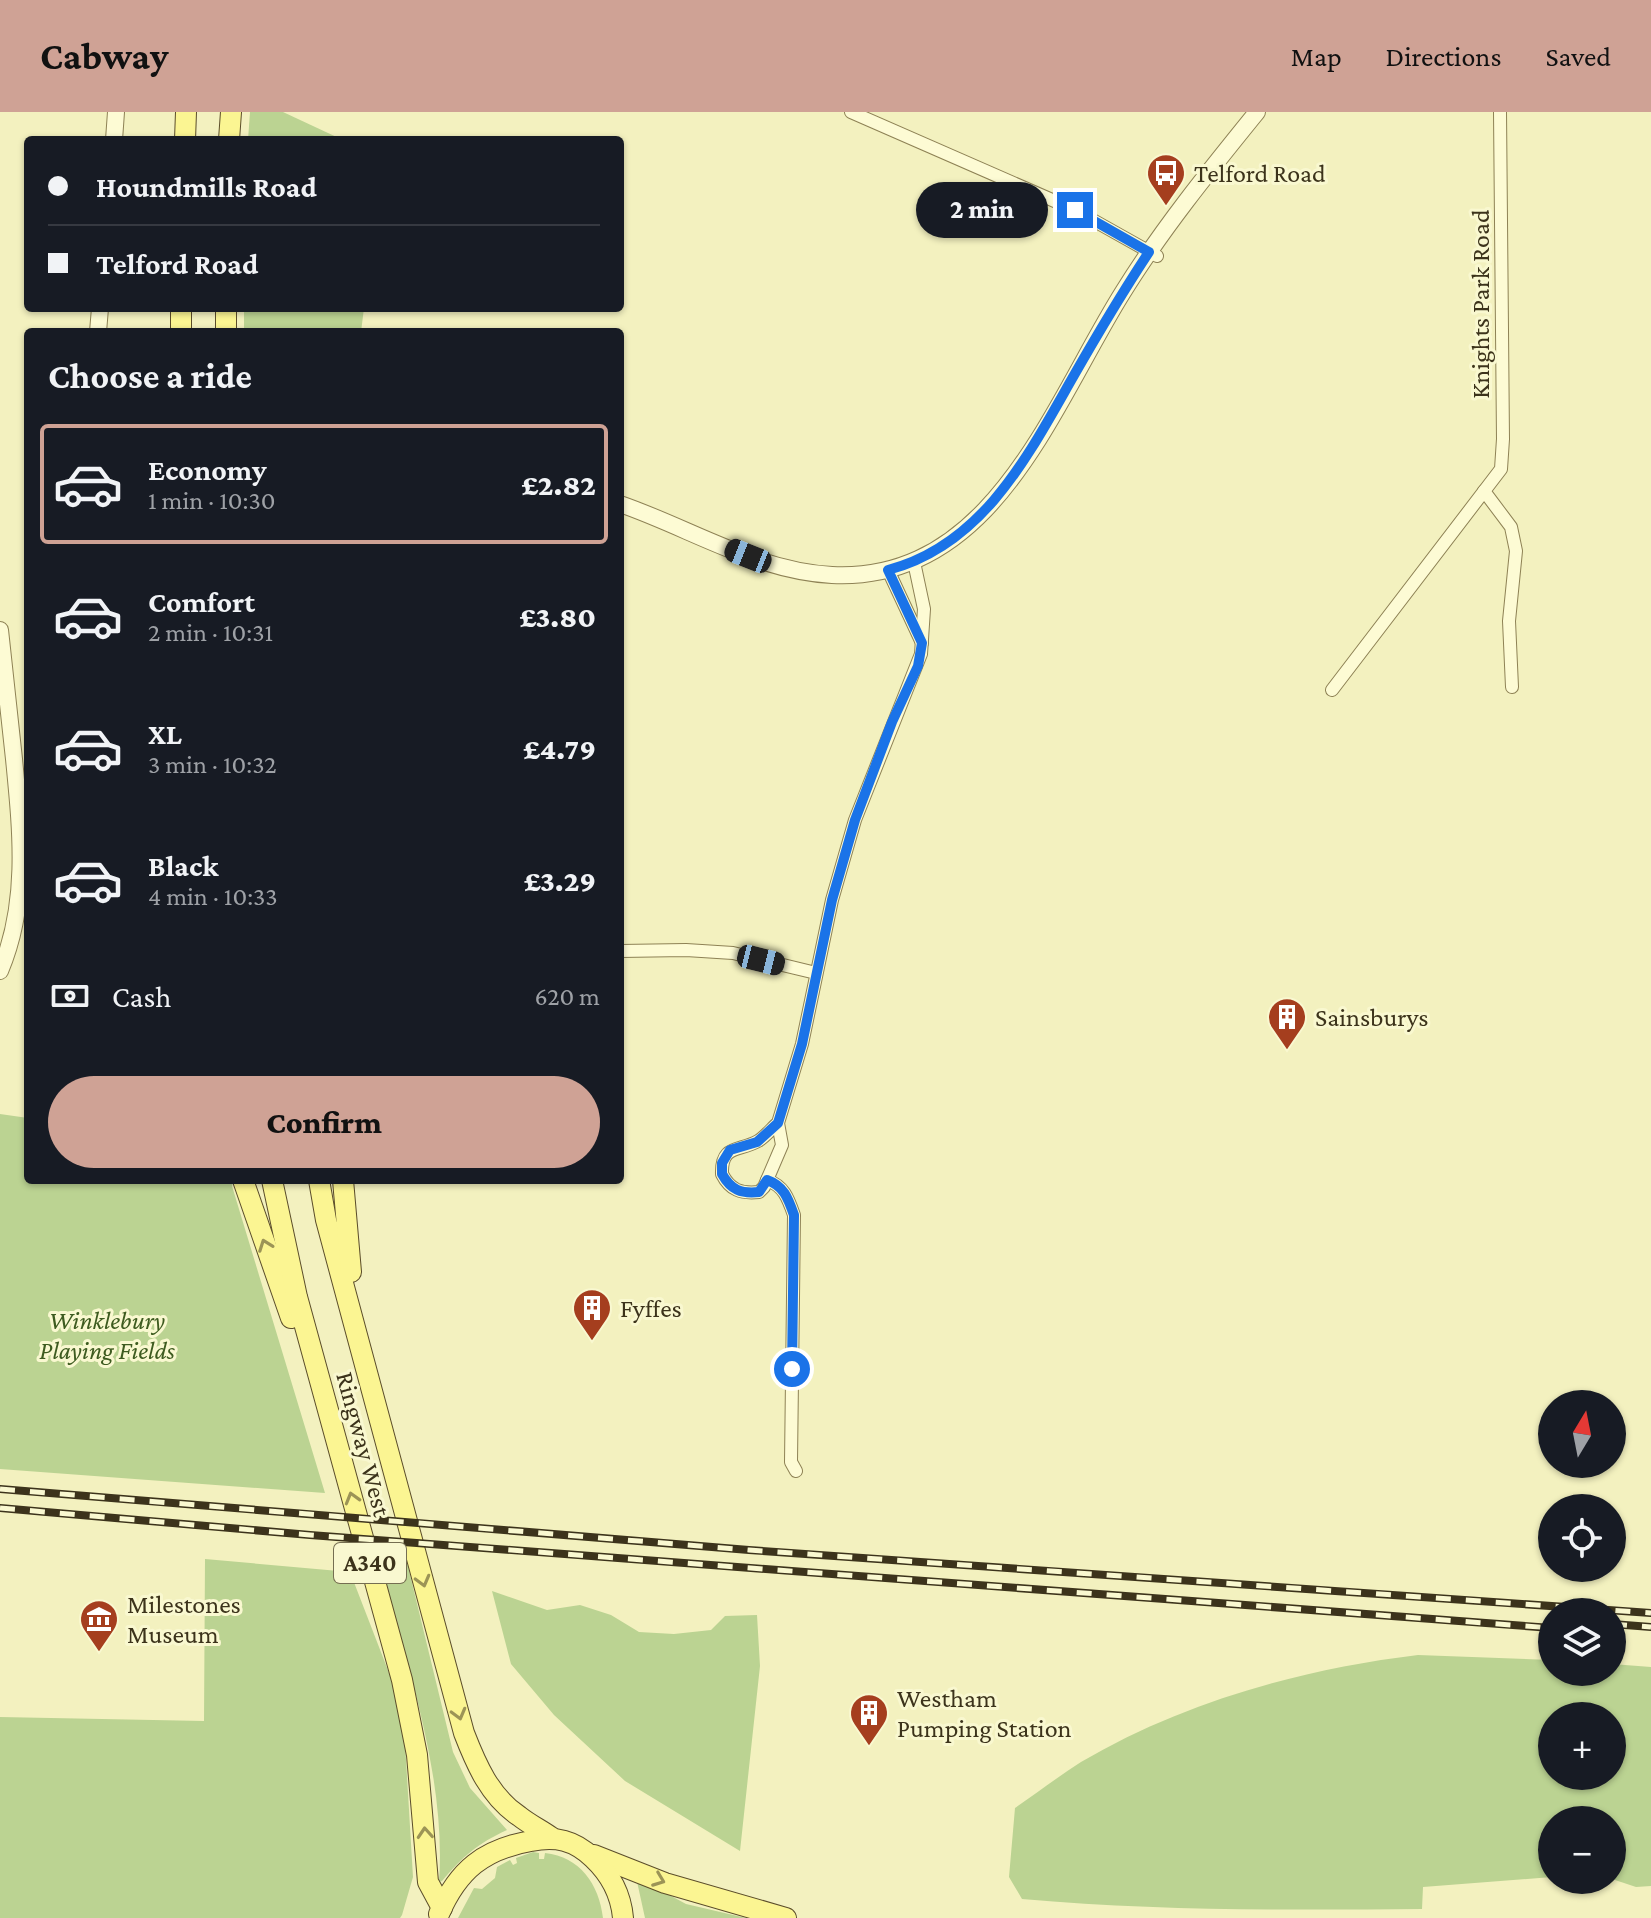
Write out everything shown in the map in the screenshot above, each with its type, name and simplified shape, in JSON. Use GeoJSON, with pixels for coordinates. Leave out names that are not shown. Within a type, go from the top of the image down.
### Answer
{"type":"FeatureCollection","features":[{"type":"Feature","properties":{"kind":"main road"},"geometry":{"type":"LineString","coordinates":[[185,136],[186,112]]}},
{"type":"Feature","properties":{"kind":"main road"},"geometry":{"type":"LineString","coordinates":[[229,136],[231,112]]}},
{"type":"Feature","properties":{"kind":"main road"},"geometry":{"type":"LineString","coordinates":[[244,1184],[338,1450]]}},
{"type":"Feature","properties":{"kind":"main road","name":"Ringway West"},"geometry":{"type":"LineString","coordinates":[[273,1184],[297,1297],[402,1680],[417,1755],[428,1882],[440,1913]]}},
{"type":"Feature","properties":{"kind":"main road","name":"Ringway West"},"geometry":{"type":"LineString","coordinates":[[320,1184],[326,1220],[464,1733],[494,1793],[518,1816],[551,1837],[665,1883],[786,1918]]}},
{"type":"Feature","properties":{"kind":"main road"},"geometry":{"type":"LineString","coordinates":[[343,1184],[355,1326]]}},
{"type":"Feature","properties":{"kind":"main road"},"geometry":{"type":"LineString","coordinates":[[440,1913],[459,1879],[486,1855],[505,1846],[551,1837]]}},
{"type":"Feature","properties":{"kind":"main road"},"geometry":{"type":"LineString","coordinates":[[587,1852],[605,1869],[622,1905],[623,1918]]}},
{"type":"Feature","properties":{"kind":"street"},"geometry":{"type":"LineString","coordinates":[[114,136],[116,112]]}},
{"type":"Feature","properties":{"kind":"street"},"geometry":{"type":"LineString","coordinates":[[851,112],[1075,210],[1153,254]]}},
{"type":"Feature","properties":{"kind":"street"},"geometry":{"type":"LineString","coordinates":[[624,506],[778,567],[834,575],[888,570],[914,562],[941,547],[978,518],[1015,475],[1123,291],[1257,112]]}},
{"type":"Feature","properties":{"kind":"street","name":"Knights Park Road"},"geometry":{"type":"LineString","coordinates":[[1332,690],[1501,469],[1500,112]]}},
{"type":"Feature","properties":{"kind":"street"},"geometry":{"type":"LineString","coordinates":[[1484,491],[1511,527],[1516,551],[1509,621],[1512,687]]}},
{"type":"Feature","properties":{"kind":"street"},"geometry":{"type":"LineString","coordinates":[[778,1123],[757,1142],[730,1150],[722,1163],[722,1174],[733,1189],[759,1192],[782,1145],[778,1123],[802,1044],[832,900],[855,820],[892,722],[918,666],[924,609],[914,562]]}},
{"type":"Feature","properties":{"kind":"street"},"geometry":{"type":"LineString","coordinates":[[888,570],[922,643]]}},
{"type":"Feature","properties":{"kind":"street"},"geometry":{"type":"LineString","coordinates":[[0,630],[7,756],[20,816],[21,878],[17,917],[0,971]]}},
{"type":"Feature","properties":{"kind":"street"},"geometry":{"type":"LineString","coordinates":[[624,951],[733,953],[816,973]]}},
{"type":"Feature","properties":{"kind":"street"},"geometry":{"type":"LineString","coordinates":[[767,1180],[777,1184],[786,1194],[794,1215],[791,1462],[796,1471]]}},
{"type":"Feature","properties":{"kind":"green space"},"geometry":{"type":"Polygon","coordinates":[[[250,112],[283,112],[334,136],[248,136],[250,112]]]}},
{"type":"Feature","properties":{"kind":"green space"},"geometry":{"type":"Polygon","coordinates":[[[244,312],[364,312],[362,328],[244,328],[244,312]]]}},
{"type":"Feature","properties":{"kind":"green space","name":"Winklebury Playing Fields"},"geometry":{"type":"Polygon","coordinates":[[[0,1114],[24,1117],[24,1184],[232,1184],[325,1493],[0,1469],[0,1114]]]}},
{"type":"Feature","properties":{"kind":"green space"},"geometry":{"type":"Polygon","coordinates":[[[374,1547],[404,1550],[453,1752],[470,1788],[507,1830],[471,1851],[439,1882],[440,1841],[430,1756],[374,1547]]]}},
{"type":"Feature","properties":{"kind":"green space"},"geometry":{"type":"Polygon","coordinates":[[[205,1559],[350,1572],[396,1691],[404,1726],[413,1877],[402,1915],[400,1918],[0,1918],[0,1717],[204,1721],[205,1559]]]}},
{"type":"Feature","properties":{"kind":"green space"},"geometry":{"type":"Polygon","coordinates":[[[492,1591],[547,1610],[580,1605],[611,1615],[639,1632],[674,1634],[711,1630],[725,1616],[757,1615],[760,1666],[740,1851],[625,1781],[554,1715],[511,1664],[492,1591]]]}},
{"type":"Feature","properties":{"kind":"green space"},"geometry":{"type":"Polygon","coordinates":[[[1418,1655],[1538,1659],[1538,1686],[1626,1686],[1626,1665],[1651,1667],[1651,1886],[1626,1884],[1626,1806],[1538,1806],[1538,1878],[1423,1887],[1422,1909],[1172,1908],[1022,1899],[1009,1877],[1015,1808],[1081,1762],[1160,1722],[1244,1691],[1331,1669],[1418,1655]]]}},
{"type":"Feature","properties":{"kind":"green space"},"geometry":{"type":"Polygon","coordinates":[[[539,1853],[539,1859],[544,1859],[545,1853],[578,1866],[597,1894],[603,1918],[458,1918],[474,1888],[482,1889],[495,1878],[497,1867],[510,1860],[513,1865],[517,1863],[516,1858],[539,1853]]]}},
{"type":"Feature","properties":{"kind":"green space"},"geometry":{"type":"Polygon","coordinates":[[[636,1877],[686,1904],[746,1918],[645,1918],[636,1877]]]}},
{"type":"Feature","properties":{"kind":"railway"},"geometry":{"type":"LineString","coordinates":[[0,1489],[749,1550],[1651,1613]]}},
{"type":"Feature","properties":{"kind":"railway"},"geometry":{"type":"LineString","coordinates":[[0,1508],[310,1535],[1538,1627]]}},
{"type":"Feature","properties":{"kind":"railway"},"geometry":{"type":"LineString","coordinates":[[1626,1625],[1651,1627]]}},
{"type":"Feature","properties":{"kind":"place","name":"Telford Road"},"geometry":{"type":"Point","coordinates":[1166,207]}},
{"type":"Feature","properties":{"kind":"place","name":"Sainsburys"},"geometry":{"type":"Point","coordinates":[1287,1051]}},
{"type":"Feature","properties":{"kind":"place","name":"Fyffes"},"geometry":{"type":"Point","coordinates":[592,1342]}},
{"type":"Feature","properties":{"kind":"place","name":"Milestones Museum"},"geometry":{"type":"Point","coordinates":[99,1653]}},
{"type":"Feature","properties":{"kind":"place","name":"Westham Pumping Station"},"geometry":{"type":"Point","coordinates":[869,1747]}},
{"type":"Feature","properties":{"kind":"route"},"geometry":{"type":"LineString","coordinates":[[792,1369],[794,1215],[786,1194],[777,1184],[767,1180],[759,1192],[733,1189],[722,1174],[722,1163],[730,1150],[757,1142],[778,1123],[802,1044],[832,900],[855,820],[892,722],[918,666],[922,643],[888,570],[914,562],[941,547],[978,518],[995,500],[1035,443],[1149,252],[1075,210]]}}]}
